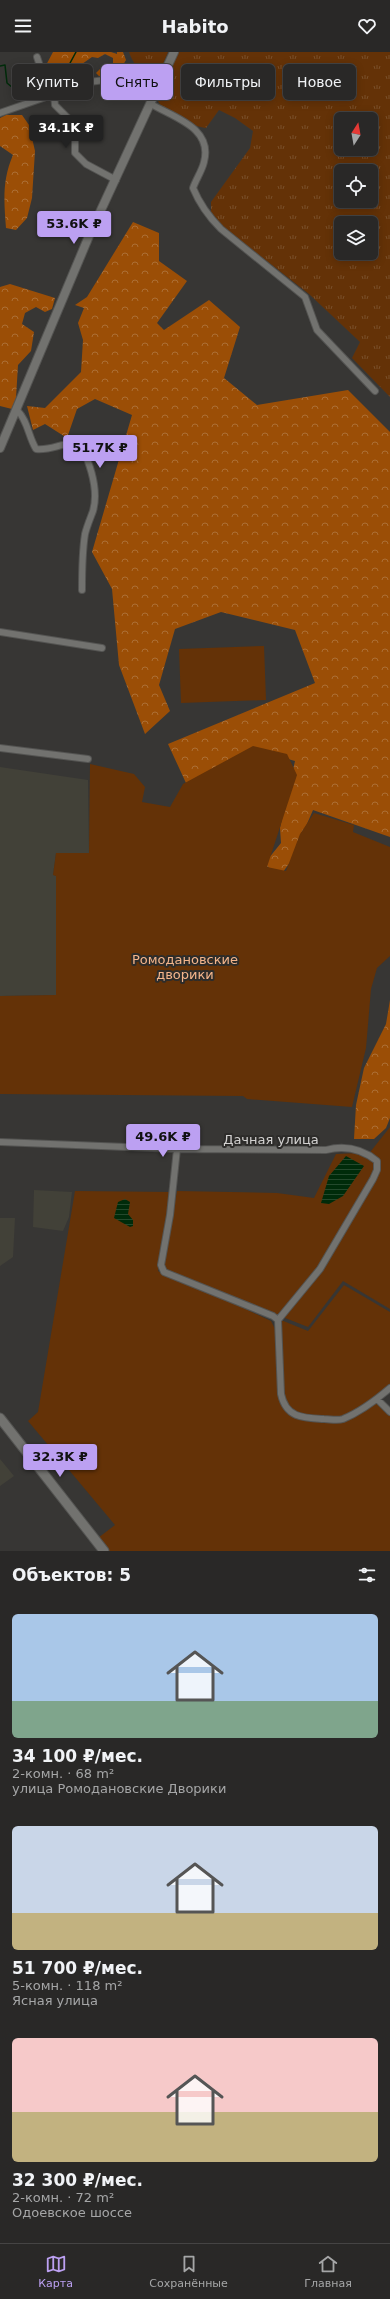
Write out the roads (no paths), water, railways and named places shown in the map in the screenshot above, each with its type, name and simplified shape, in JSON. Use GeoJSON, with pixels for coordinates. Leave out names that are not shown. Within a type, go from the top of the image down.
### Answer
{"type":"FeatureCollection","features":[{"type":"Feature","properties":{"kind":"main road"},"geometry":{"type":"LineString","coordinates":[[0,1418],[104,1551]]}},
{"type":"Feature","properties":{"kind":"street"},"geometry":{"type":"LineString","coordinates":[[169,64],[174,52]]}},
{"type":"Feature","properties":{"kind":"street"},"geometry":{"type":"LineString","coordinates":[[37,57],[40,64]]}},
{"type":"Feature","properties":{"kind":"street"},"geometry":{"type":"LineString","coordinates":[[0,113],[40,100]]}},
{"type":"Feature","properties":{"kind":"street"},"geometry":{"type":"LineString","coordinates":[[53,100],[55,105],[75,125],[75,153],[86,164],[116,180]]}},
{"type":"Feature","properties":{"kind":"street"},"geometry":{"type":"LineString","coordinates":[[0,448],[18,410],[65,291],[153,100]]}},
{"type":"Feature","properties":{"kind":"street"},"geometry":{"type":"LineString","coordinates":[[151,104],[198,131],[203,138],[206,148],[204,163],[193,188],[199,203],[209,217],[221,229],[305,297],[317,330],[375,390]]}},
{"type":"Feature","properties":{"kind":"street"},"geometry":{"type":"LineString","coordinates":[[18,410],[24,418],[29,439],[36,449],[45,450],[71,442],[81,445],[86,455],[93,475],[94,499],[93,509],[86,527],[83,548],[82,590]]}},
{"type":"Feature","properties":{"kind":"street"},"geometry":{"type":"LineString","coordinates":[[0,632],[102,648]]}},
{"type":"Feature","properties":{"kind":"street"},"geometry":{"type":"LineString","coordinates":[[0,748],[88,759]]}},
{"type":"Feature","properties":{"kind":"street","name":"Дачная улица"},"geometry":{"type":"LineString","coordinates":[[0,1142],[177,1149],[326,1150],[346,1148],[362,1151],[377,1161],[377,1170],[320,1269],[278,1320]]}},
{"type":"Feature","properties":{"kind":"street"},"geometry":{"type":"LineString","coordinates":[[177,1149],[174,1190],[161,1269],[169,1275],[274,1316],[278,1320],[281,1394],[283,1402],[294,1416],[301,1418],[341,1420],[377,1399],[390,1388]]}},
{"type":"Feature","properties":{"kind":"street"},"geometry":{"type":"LineString","coordinates":[[377,1399],[390,1412]]}},
{"type":"Feature","properties":{"kind":"waterway"},"geometry":{"type":"LineString","coordinates":[[70,64],[76,52]]}},
{"type":"Feature","properties":{"kind":"waterway"},"geometry":{"type":"LineString","coordinates":[[0,66],[5,65],[7,83],[12,87]]}},
{"type":"Feature","properties":{"kind":"park label","name":"Ромодановские дворики"},"geometry":{"type":"Point","coordinates":[185,966]}}]}
